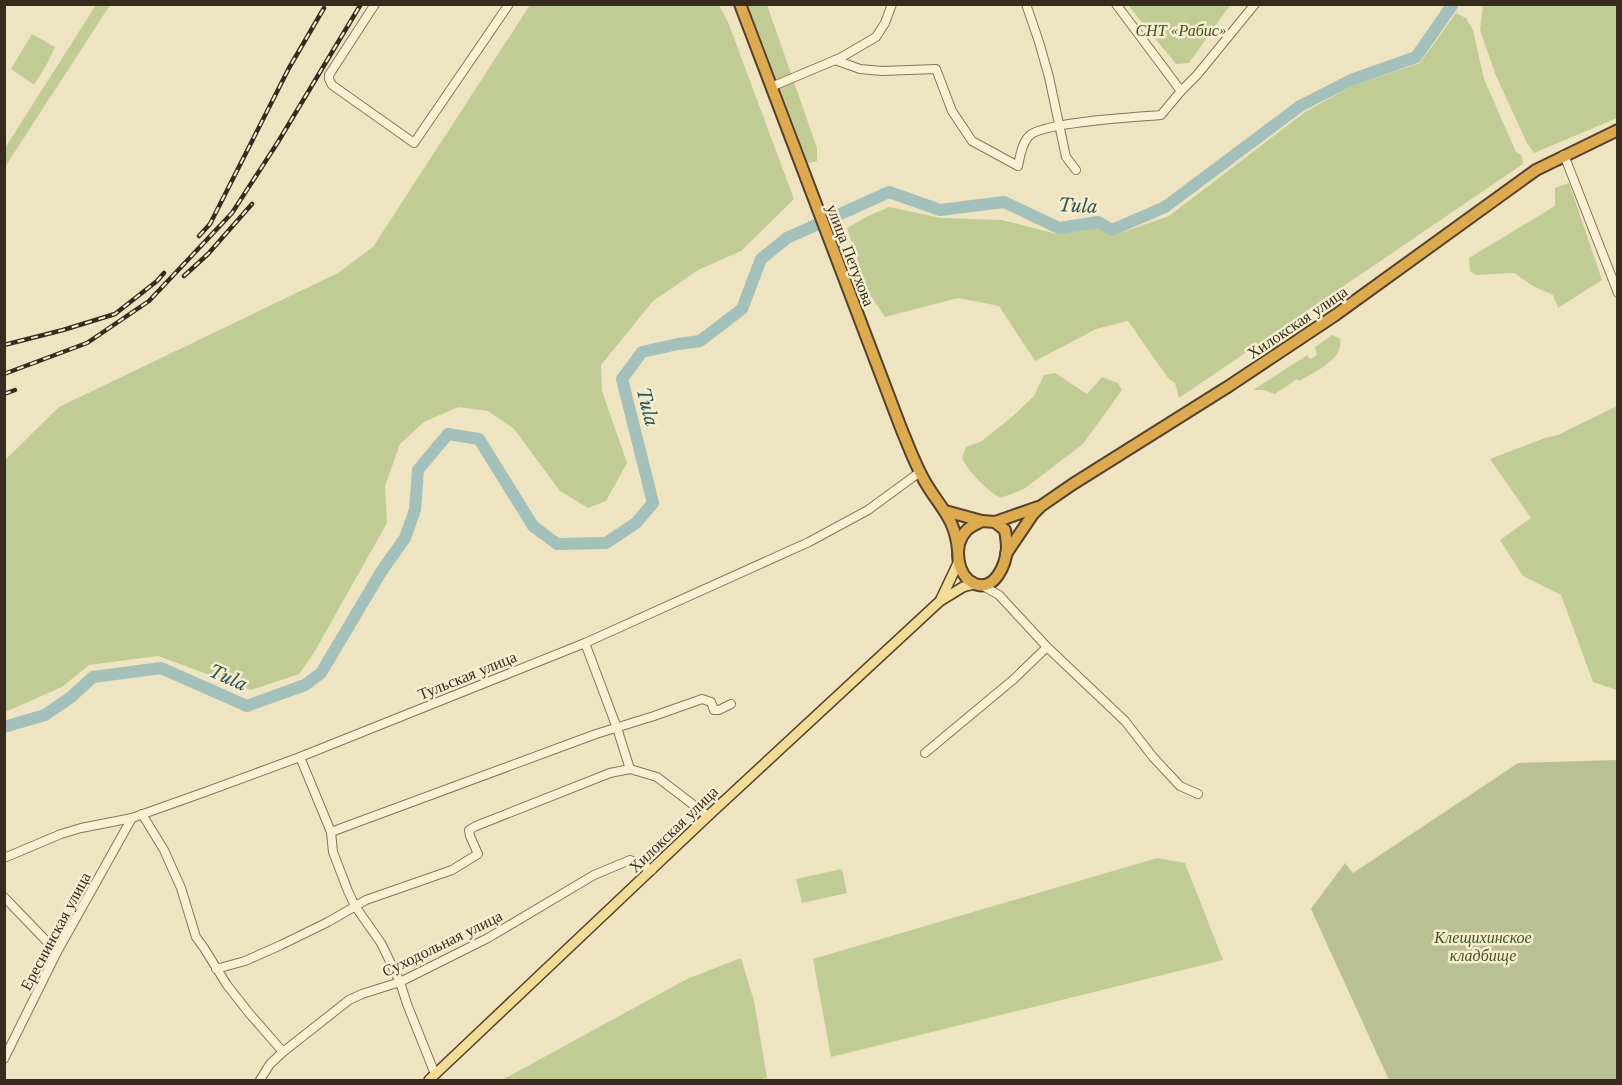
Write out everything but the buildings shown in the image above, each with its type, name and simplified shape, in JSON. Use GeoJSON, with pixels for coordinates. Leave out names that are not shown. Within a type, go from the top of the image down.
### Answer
{"type":"FeatureCollection","features":[{"type":"Feature","properties":{"kind":"highway","name":"улица Петухова"},"geometry":{"type":"LineString","coordinates":[[740,4],[901,428],[924,480],[957,534],[959,555]]}},
{"type":"Feature","properties":{"kind":"highway","name":"Хилокская улица"},"geometry":{"type":"LineString","coordinates":[[1041,506],[1229,386],[1324,322],[1407,265],[1536,170],[1617,130]]}},
{"type":"Feature","properties":{"kind":"highway"},"geometry":{"type":"LineString","coordinates":[[944,511],[994,522],[1041,506]]}},
{"type":"Feature","properties":{"kind":"highway"},"geometry":{"type":"LineString","coordinates":[[1006,554],[1026,523],[1041,506]]}},
{"type":"Feature","properties":{"kind":"highway"},"geometry":{"type":"LineString","coordinates":[[982,521],[965,531],[959,555],[961,570],[968,579],[978,584],[994,581],[1003,566],[1007,546],[1005,530],[994,522]]}},
{"type":"Feature","properties":{"kind":"main road"},"geometry":{"type":"LineString","coordinates":[[940,601],[959,555]]}},
{"type":"Feature","properties":{"kind":"main road"},"geometry":{"type":"LineString","coordinates":[[940,601],[963,587],[978,584]]}},
{"type":"Feature","properties":{"kind":"main road","name":"Хилокская улица"},"geometry":{"type":"LineString","coordinates":[[432,1077],[940,601]]}},
{"type":"Feature","properties":{"kind":"street"},"geometry":{"type":"LineString","coordinates":[[375,4],[329,75],[329,79],[332,85],[414,142],[509,4]]}},
{"type":"Feature","properties":{"kind":"street"},"geometry":{"type":"LineString","coordinates":[[771,87],[835,60],[876,37],[885,23],[892,4]]}},
{"type":"Feature","properties":{"kind":"street"},"geometry":{"type":"LineString","coordinates":[[1026,4],[1049,77],[1066,157],[1076,170]]}},
{"type":"Feature","properties":{"kind":"street"},"geometry":{"type":"LineString","coordinates":[[1116,4],[1181,90]]}},
{"type":"Feature","properties":{"kind":"street"},"geometry":{"type":"LineString","coordinates":[[835,60],[860,69],[882,71],[936,69],[952,111],[972,141],[1018,166],[1021,149],[1029,135],[1038,130],[1111,119],[1161,115],[1255,4]]}},
{"type":"Feature","properties":{"kind":"street"},"geometry":{"type":"LineString","coordinates":[[1564,155],[1617,293]]}},
{"type":"Feature","properties":{"kind":"street","name":"Тульская улица"},"geometry":{"type":"LineString","coordinates":[[4,858],[61,834],[132,818],[300,757],[585,643],[809,543],[868,510],[920,472]]}},
{"type":"Feature","properties":{"kind":"street"},"geometry":{"type":"LineString","coordinates":[[998,576],[999,595]]}},
{"type":"Feature","properties":{"kind":"street"},"geometry":{"type":"LineString","coordinates":[[978,584],[999,595],[1047,647],[1125,721],[1153,757],[1180,786],[1198,794]]}},
{"type":"Feature","properties":{"kind":"street"},"geometry":{"type":"LineString","coordinates":[[585,643],[630,769]]}},
{"type":"Feature","properties":{"kind":"street"},"geometry":{"type":"LineString","coordinates":[[925,753],[1014,679],[1047,647]]}},
{"type":"Feature","properties":{"kind":"street"},"geometry":{"type":"LineString","coordinates":[[331,832],[596,734],[702,699],[711,702],[714,710],[731,704]]}},
{"type":"Feature","properties":{"kind":"street"},"geometry":{"type":"LineString","coordinates":[[300,757],[331,832],[333,852],[355,906],[381,943],[400,982],[432,1077]]}},
{"type":"Feature","properties":{"kind":"street"},"geometry":{"type":"LineString","coordinates":[[216,969],[245,961],[281,945],[366,900],[452,870],[478,854],[469,830],[610,773],[630,769],[657,777],[708,816]]}},
{"type":"Feature","properties":{"kind":"street"},"geometry":{"type":"LineString","coordinates":[[142,814],[164,850],[177,879],[196,938],[227,985],[283,1052]]}},
{"type":"Feature","properties":{"kind":"street","name":"Ереснинская улица"},"geometry":{"type":"LineString","coordinates":[[4,1059],[57,952],[132,818]]}},
{"type":"Feature","properties":{"kind":"street","name":"Суходольная улица"},"geometry":{"type":"LineString","coordinates":[[261,1080],[270,1064],[283,1052],[349,1000],[400,982],[488,938],[594,875],[630,860],[652,870]]}},
{"type":"Feature","properties":{"kind":"street"},"geometry":{"type":"LineString","coordinates":[[4,897],[57,952]]}},
{"type":"Feature","properties":{"kind":"green space"},"geometry":{"type":"Polygon","coordinates":[[[96,5],[110,5],[5,167],[5,148],[96,5]]]}},
{"type":"Feature","properties":{"kind":"green space"},"geometry":{"type":"Polygon","coordinates":[[[530,5],[719,5],[728,22],[794,199],[741,251],[698,270],[653,301],[601,365],[602,391],[627,463],[606,501],[588,508],[560,491],[514,429],[488,411],[458,407],[424,422],[400,444],[385,486],[387,523],[315,651],[299,674],[251,690],[158,656],[89,665],[62,687],[5,712],[5,460],[59,407],[338,273],[373,247],[530,5]]]}},
{"type":"Feature","properties":{"kind":"green space"},"geometry":{"type":"Polygon","coordinates":[[[748,5],[767,5],[817,148],[817,161],[808,163],[748,5]]]}},
{"type":"Feature","properties":{"kind":"green space","name":"СНТ «Рабис»"},"geometry":{"type":"Polygon","coordinates":[[[1128,5],[1230,5],[1189,63],[1176,64],[1128,5]]]}},
{"type":"Feature","properties":{"kind":"green space"},"geometry":{"type":"Polygon","coordinates":[[[1483,5],[1617,5],[1617,118],[1534,153],[1527,143],[1496,76],[1480,30],[1483,5]]]}},
{"type":"Feature","properties":{"kind":"green space"},"geometry":{"type":"Polygon","coordinates":[[[1456,13],[1466,18],[1473,30],[1484,79],[1516,152],[1522,156],[1523,164],[1179,398],[1175,383],[1168,378],[1128,321],[1096,329],[1035,361],[999,306],[958,298],[885,317],[868,292],[847,228],[868,216],[889,207],[941,218],[1002,220],[1057,234],[1096,228],[1112,236],[1169,216],[1305,112],[1352,86],[1420,63],[1456,13]]]}},
{"type":"Feature","properties":{"kind":"green space"},"geometry":{"type":"Polygon","coordinates":[[[32,34],[55,47],[34,85],[11,69],[32,34]]]}},
{"type":"Feature","properties":{"kind":"green space"},"geometry":{"type":"Polygon","coordinates":[[[1569,183],[1602,280],[1558,308],[1553,295],[1533,286],[1514,273],[1476,275],[1470,271],[1469,258],[1555,206],[1555,188],[1569,183]]]}},
{"type":"Feature","properties":{"kind":"green space"},"geometry":{"type":"Polygon","coordinates":[[[1332,335],[1340,339],[1340,346],[1333,359],[1320,369],[1299,381],[1297,379],[1275,394],[1264,390],[1253,390],[1307,355],[1310,359],[1317,355],[1315,347],[1332,335]]]}},
{"type":"Feature","properties":{"kind":"green space"},"geometry":{"type":"Polygon","coordinates":[[[1055,373],[1087,394],[1102,377],[1118,383],[1122,390],[1083,444],[1024,489],[1001,498],[985,486],[965,463],[962,458],[966,447],[982,441],[1013,416],[1034,396],[1044,375],[1055,373]]]}},
{"type":"Feature","properties":{"kind":"green space"},"geometry":{"type":"Polygon","coordinates":[[[1617,406],[1617,690],[1593,682],[1561,595],[1523,576],[1500,540],[1531,518],[1490,459],[1558,435],[1617,406]]]}},
{"type":"Feature","properties":{"kind":"green space","name":"Клещихинское кладбище"},"geometry":{"type":"Polygon","coordinates":[[[1617,760],[1617,1080],[1389,1080],[1311,909],[1345,863],[1353,873],[1518,763],[1617,760]]]}},
{"type":"Feature","properties":{"kind":"green space"},"geometry":{"type":"Polygon","coordinates":[[[1157,858],[1185,863],[1223,960],[831,1057],[813,959],[1157,858]]]}},
{"type":"Feature","properties":{"kind":"green space"},"geometry":{"type":"Polygon","coordinates":[[[842,869],[847,893],[802,903],[796,879],[842,869]]]}},
{"type":"Feature","properties":{"kind":"green space"},"geometry":{"type":"Polygon","coordinates":[[[741,958],[754,1001],[767,1078],[757,1080],[502,1080],[687,979],[741,958]]]}},
{"type":"Feature","properties":{"kind":"waterway","name":"Tula"},"geometry":{"type":"LineString","coordinates":[[4,727],[45,715],[71,697],[93,677],[161,668],[247,706],[305,685],[321,673],[381,572],[405,538],[415,510],[418,470],[448,434],[479,439],[533,526],[557,544],[606,543],[636,523],[653,503],[622,379],[642,352],[700,341],[742,309],[761,259],[787,238],[889,192],[940,210],[1004,202],[1059,228],[1098,222],[1112,230],[1165,207],[1300,106],[1351,80],[1416,57],[1453,4]]}},
{"type":"Feature","properties":{"kind":"railway"},"geometry":{"type":"LineString","coordinates":[[4,374],[87,343],[149,301],[232,213],[278,142],[361,4]]}},
{"type":"Feature","properties":{"kind":"railway"},"geometry":{"type":"LineString","coordinates":[[199,236],[210,224],[289,68],[324,8]]}},
{"type":"Feature","properties":{"kind":"railway"},"geometry":{"type":"LineString","coordinates":[[184,276],[208,254],[252,204]]}},
{"type":"Feature","properties":{"kind":"railway"},"geometry":{"type":"LineString","coordinates":[[4,345],[115,314],[164,273]]}},
{"type":"Feature","properties":{"kind":"railway"},"geometry":{"type":"LineString","coordinates":[[4,394],[15,390]]}}]}
